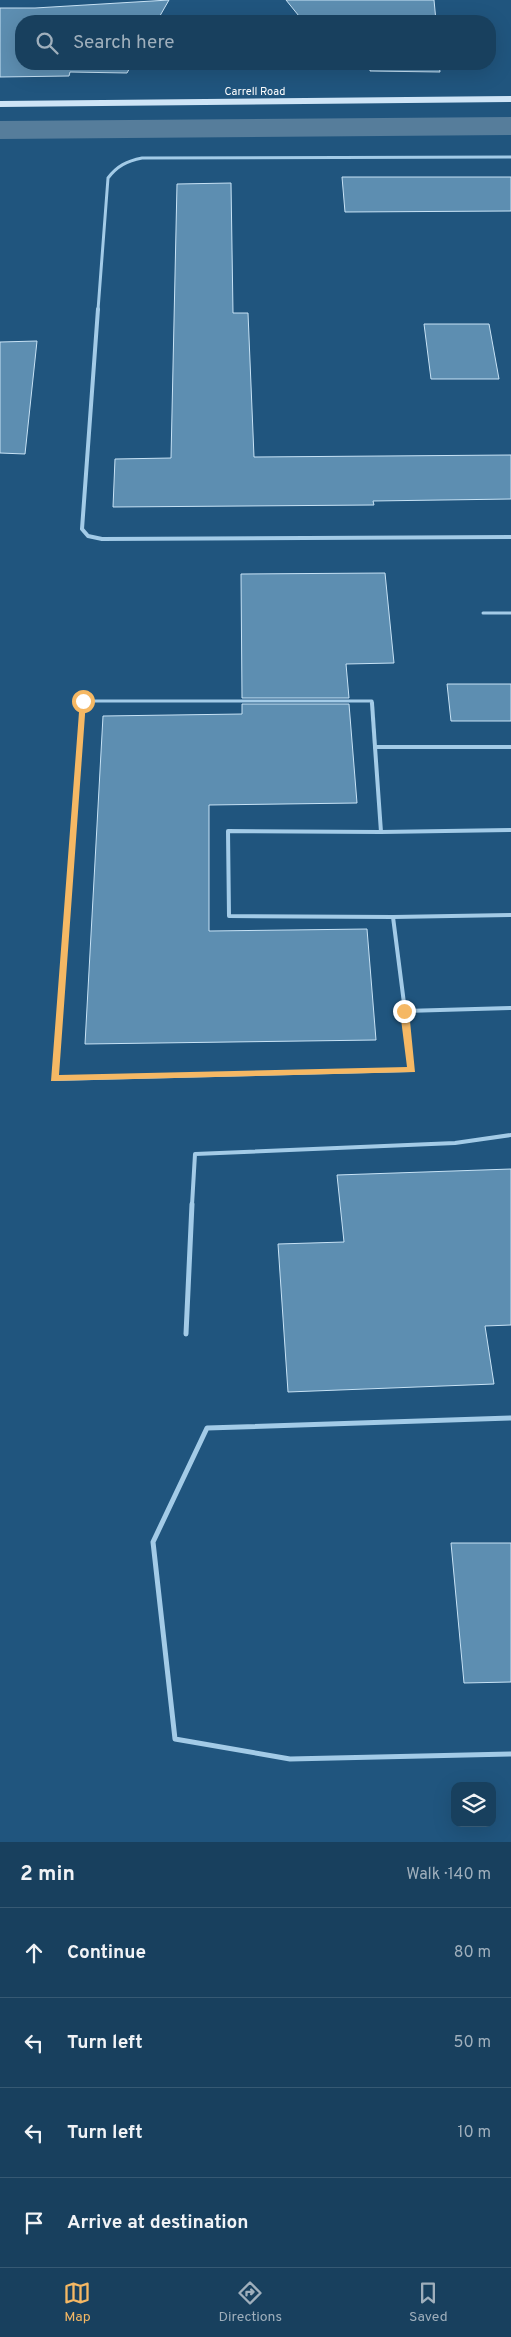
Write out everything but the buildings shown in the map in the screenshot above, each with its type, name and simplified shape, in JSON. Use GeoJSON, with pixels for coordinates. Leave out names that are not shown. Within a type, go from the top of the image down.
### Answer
{"type":"FeatureCollection","features":[{"type":"Feature","properties":{"kind":"street","name":"Carrell Road"},"geometry":{"type":"LineString","coordinates":[[0,104],[511,99]]}},
{"type":"Feature","properties":{"kind":"street"},"geometry":{"type":"LineString","coordinates":[[511,157],[142,158],[124,162],[114,169],[108,178],[82,529],[88,536],[102,539],[511,537]]}},
{"type":"Feature","properties":{"kind":"lane"},"geometry":{"type":"LineString","coordinates":[[484,613],[511,613]]}},
{"type":"Feature","properties":{"kind":"lane"},"geometry":{"type":"LineString","coordinates":[[381,832],[372,701],[83,701],[54,1079],[412,1070],[393,918]]}},
{"type":"Feature","properties":{"kind":"lane"},"geometry":{"type":"LineString","coordinates":[[375,747],[511,747]]}},
{"type":"Feature","properties":{"kind":"lane"},"geometry":{"type":"LineString","coordinates":[[511,830],[381,832],[228,831],[229,916],[393,918],[511,915]]}},
{"type":"Feature","properties":{"kind":"lane"},"geometry":{"type":"LineString","coordinates":[[404,1011],[511,1008]]}},
{"type":"Feature","properties":{"kind":"lane"},"geometry":{"type":"LineString","coordinates":[[186,1334],[195,1154],[455,1143],[511,1135]]}},
{"type":"Feature","properties":{"kind":"lane"},"geometry":{"type":"LineString","coordinates":[[511,1418],[207,1428],[153,1542],[175,1739],[290,1759],[511,1754]]}},
{"type":"Feature","properties":{"kind":"waterway"},"geometry":{"type":"LineString","coordinates":[[0,130],[511,126]]}},
{"type":"Feature","properties":{"kind":"route"},"geometry":{"type":"LineString","coordinates":[[83,701],[54,1079],[412,1070],[404,1011]]}}]}
